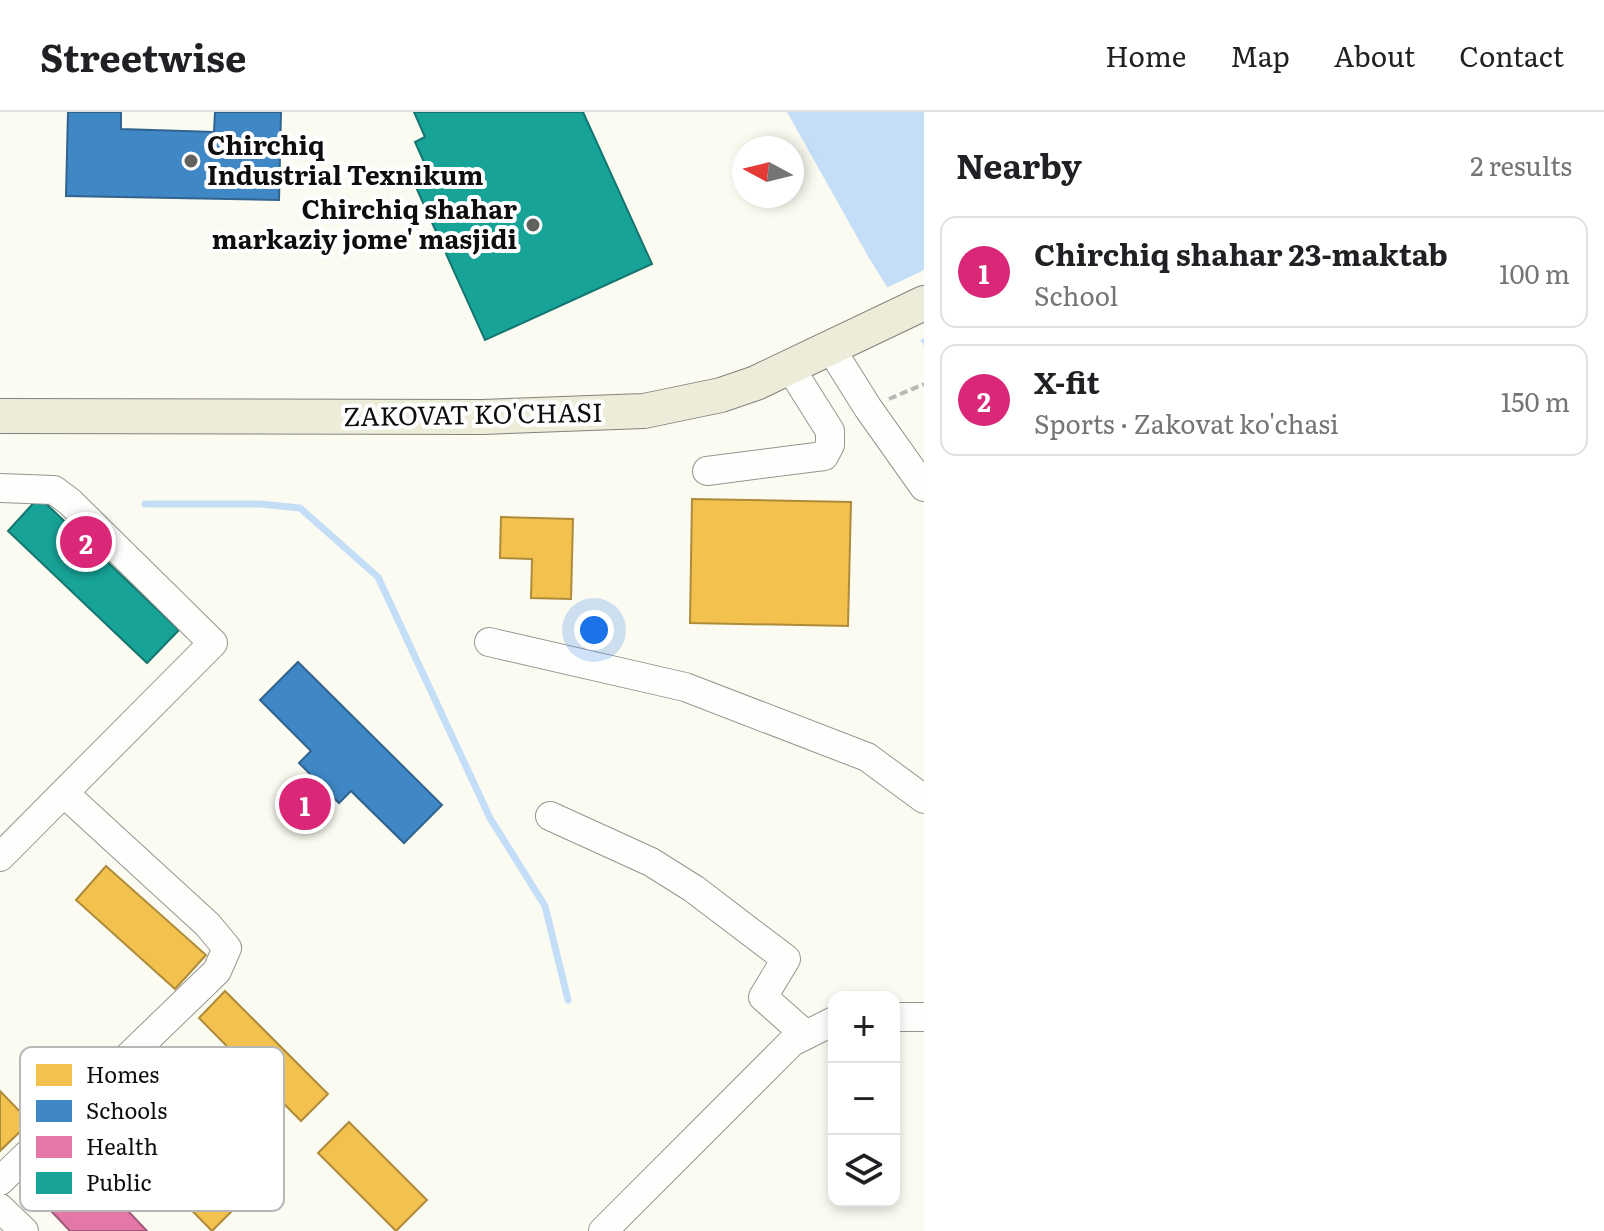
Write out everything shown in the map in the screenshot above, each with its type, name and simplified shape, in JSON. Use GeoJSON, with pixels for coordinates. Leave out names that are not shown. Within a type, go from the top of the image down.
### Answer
{"type":"FeatureCollection","features":[{"type":"Feature","properties":{"kind":"main road","name":"ZAKOVAT KO'CHASI"},"geometry":{"type":"LineString","coordinates":[[0,416],[482,417],[644,411],[696,402],[756,383],[791,369],[924,303]]}},
{"type":"Feature","properties":{"kind":"street"},"geometry":{"type":"LineString","coordinates":[[831,349],[924,487]]}},
{"type":"Feature","properties":{"kind":"street"},"geometry":{"type":"LineString","coordinates":[[707,471],[824,456],[830,445],[830,431],[791,369]]}},
{"type":"Feature","properties":{"kind":"street"},"geometry":{"type":"LineString","coordinates":[[0,488],[54,490],[70,502],[213,643],[0,857]]}},
{"type":"Feature","properties":{"kind":"street"},"geometry":{"type":"LineString","coordinates":[[489,642],[685,687],[867,757],[924,799]]}},
{"type":"Feature","properties":{"kind":"street"},"geometry":{"type":"LineString","coordinates":[[64,793],[208,925],[227,948],[217,971],[138,1047]]}},
{"type":"Feature","properties":{"kind":"street"},"geometry":{"type":"LineString","coordinates":[[550,816],[651,862],[694,889],[786,959],[763,997],[806,1035]]}},
{"type":"Feature","properties":{"kind":"street"},"geometry":{"type":"LineString","coordinates":[[900,1017],[924,1017]]}},
{"type":"Feature","properties":{"kind":"street"},"geometry":{"type":"LineString","coordinates":[[603,1231],[792,1042],[828,1024]]}},
{"type":"Feature","properties":{"kind":"street"},"geometry":{"type":"LineString","coordinates":[[0,1181],[20,1162]]}},
{"type":"Feature","properties":{"kind":"street"},"geometry":{"type":"LineString","coordinates":[[0,1208],[24,1231]]}},
{"type":"Feature","properties":{"kind":"path"},"geometry":{"type":"LineString","coordinates":[[868,408],[924,384]]}},
{"type":"Feature","properties":{"kind":"water"},"geometry":{"type":"Polygon","coordinates":[[[787,112],[924,112],[924,346],[869,258],[804,142],[804,136],[800,136],[787,112]]]}},
{"type":"Feature","properties":{"kind":"pier"},"geometry":{"type":"Polygon","coordinates":[[[924,270],[924,338],[917,342],[884,289],[924,270]]]}},
{"type":"Feature","properties":{"kind":"building: Homes"},"geometry":{"type":"Polygon","coordinates":[[[692,499],[851,502],[848,626],[690,623],[692,499]]]}},
{"type":"Feature","properties":{"kind":"building: Homes"},"geometry":{"type":"Polygon","coordinates":[[[501,517],[573,519],[571,599],[531,598],[532,559],[500,558],[501,517]]]}},
{"type":"Feature","properties":{"kind":"building: Homes"},"geometry":{"type":"Polygon","coordinates":[[[106,866],[206,955],[175,989],[76,900],[106,866]]]}},
{"type":"Feature","properties":{"kind":"building: Homes"},"geometry":{"type":"Polygon","coordinates":[[[225,991],[281,1047],[228,1047],[199,1018],[225,991]]]}},
{"type":"Feature","properties":{"kind":"building: Homes"},"geometry":{"type":"Polygon","coordinates":[[[284,1050],[328,1094],[301,1121],[284,1104],[284,1050]]]}},
{"type":"Feature","properties":{"kind":"building: Homes"},"geometry":{"type":"Polygon","coordinates":[[[0,1091],[20,1112],[20,1132],[0,1151],[0,1091]]]}},
{"type":"Feature","properties":{"kind":"building: Homes"},"geometry":{"type":"Polygon","coordinates":[[[349,1122],[427,1200],[396,1231],[318,1153],[349,1122]]]}},
{"type":"Feature","properties":{"kind":"building: Homes"},"geometry":{"type":"Polygon","coordinates":[[[192,1211],[232,1211],[212,1231],[192,1211]]]}},
{"type":"Feature","properties":{"kind":"building: Schools"},"geometry":{"type":"Polygon","coordinates":[[[68,112],[121,112],[121,129],[214,132],[215,112],[281,112],[279,200],[66,196],[68,112]]]}},
{"type":"Feature","properties":{"kind":"building: Schools"},"geometry":{"type":"Polygon","coordinates":[[[298,662],[442,805],[404,843],[351,791],[339,803],[299,763],[311,751],[260,700],[298,662]]]}},
{"type":"Feature","properties":{"kind":"building: Health"},"geometry":{"type":"Polygon","coordinates":[[[51,1211],[128,1211],[147,1231],[70,1231],[51,1211]]]}},
{"type":"Feature","properties":{"kind":"building: Public","name":"Chirchiq shahar markaziy jome' masjidi"},"geometry":{"type":"Polygon","coordinates":[[[414,112],[583,112],[652,264],[485,340],[415,185],[431,178],[415,142],[425,137],[414,112]]]}},
{"type":"Feature","properties":{"kind":"building: Public"},"geometry":{"type":"Polygon","coordinates":[[[39,497],[179,630],[147,663],[8,531],[39,497]]]}},
{"type":"Feature","properties":{"kind":"waterway"},"geometry":{"type":"LineString","coordinates":[[145,504],[260,504],[300,508],[378,577],[490,818],[545,906],[568,1000]]}},
{"type":"Feature","properties":{"kind":"place","name":"Chirchiq Industrial Texnikum"},"geometry":{"type":"Point","coordinates":[191,161]}},
{"type":"Feature","properties":{"kind":"place","name":"Chirchiq shahar markaziy jome' masjidi"},"geometry":{"type":"Point","coordinates":[533,225]}},
{"type":"Feature","properties":{"kind":"place","name":"X-fit"},"geometry":{"type":"Point","coordinates":[86,542]}},
{"type":"Feature","properties":{"kind":"place","name":"Chirchiq shahar 23-maktab"},"geometry":{"type":"Point","coordinates":[305,804]}}]}
